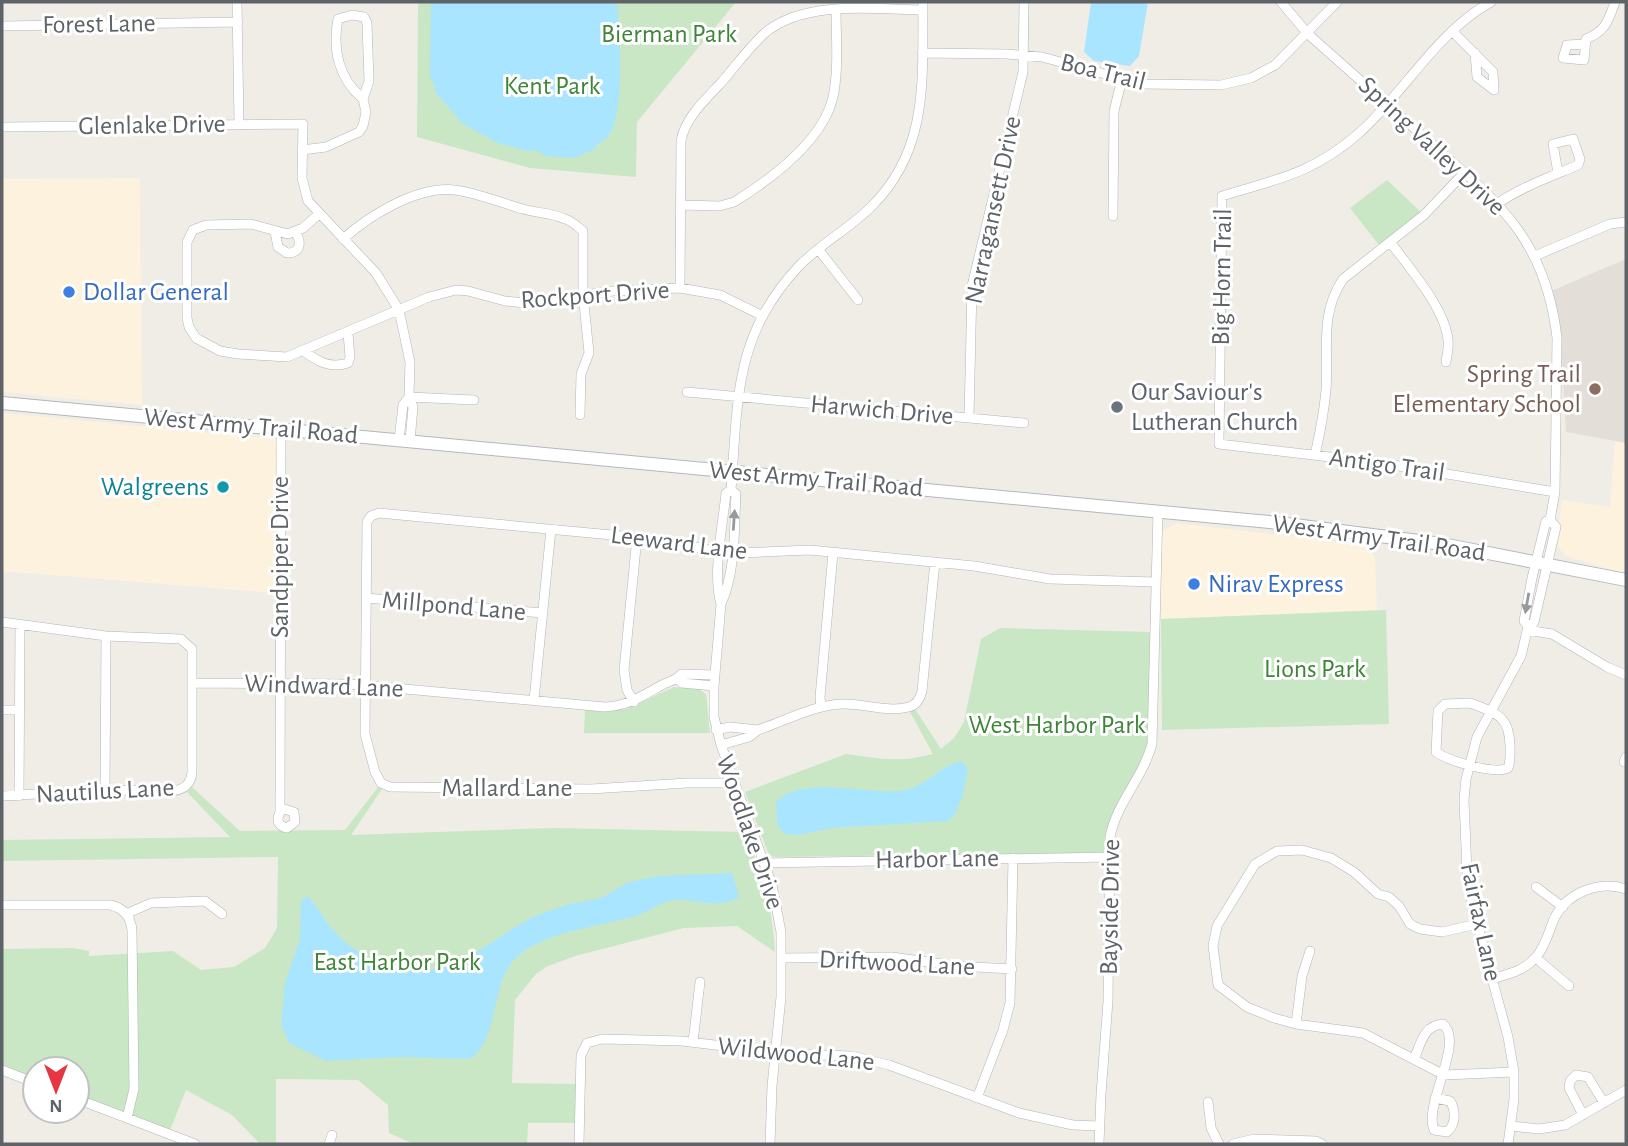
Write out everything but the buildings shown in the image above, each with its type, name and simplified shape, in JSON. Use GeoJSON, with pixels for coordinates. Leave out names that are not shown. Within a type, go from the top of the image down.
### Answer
{"type":"FeatureCollection","features":[{"type":"Feature","properties":{"kind":"main road","name":"West Army Trail Road"},"geometry":{"type":"LineString","coordinates":[[2,403],[1158,511],[1379,535],[1542,562],[1626,580]]}},
{"type":"Feature","properties":{"kind":"street"},"geometry":{"type":"LineString","coordinates":[[237,2],[239,124]]}},
{"type":"Feature","properties":{"kind":"street","name":"Narragansett Drive"},"geometry":{"type":"LineString","coordinates":[[969,418],[972,286],[1020,85],[1024,55],[1024,2]]}},
{"type":"Feature","properties":{"kind":"street","name":"Spring Valley Drive"},"geometry":{"type":"LineString","coordinates":[[1281,2],[1308,34],[1498,203],[1535,256],[1550,297],[1557,338],[1555,492],[1550,520],[1556,527],[1542,562]]}},
{"type":"Feature","properties":{"kind":"street","name":"Boa Trail"},"geometry":{"type":"LineString","coordinates":[[922,53],[1024,55],[1151,86],[1211,86],[1235,83],[1275,65],[1337,2]]}},
{"type":"Feature","properties":{"kind":"street","name":"Big Horn Trail"},"geometry":{"type":"LineString","coordinates":[[1219,444],[1223,197],[1280,180],[1322,161],[1359,134],[1452,31],[1491,2]]}},
{"type":"Feature","properties":{"kind":"street"},"geometry":{"type":"LineString","coordinates":[[1585,44],[1586,38],[1597,34],[1607,24],[1615,2]]}},
{"type":"Feature","properties":{"kind":"street"},"geometry":{"type":"LineString","coordinates":[[680,288],[682,134],[696,110],[772,28],[790,17],[804,12],[836,9],[923,6]]}},
{"type":"Feature","properties":{"kind":"street","name":"Woodlake Drive"},"geometry":{"type":"LineString","coordinates":[[770,1144],[771,1098],[781,997],[782,958],[778,913],[764,863],[720,745],[713,712],[721,604],[732,553],[736,494],[732,490],[739,397],[747,353],[763,316],[784,283],[818,249],[871,206],[900,169],[911,146],[918,123],[922,92],[923,6]]}},
{"type":"Feature","properties":{"kind":"street"},"geometry":{"type":"LineString","coordinates":[[681,205],[720,206],[734,202],[805,147],[818,131],[830,108],[834,88],[836,9]]}},
{"type":"Feature","properties":{"kind":"street"},"geometry":{"type":"LineString","coordinates":[[363,99],[351,88],[342,69],[336,39],[338,19],[352,15],[364,17],[367,23],[369,81],[363,99],[366,117],[359,132],[326,147],[302,150],[305,194],[319,215],[376,273],[399,310],[409,354],[409,397],[413,407],[404,440]]}},
{"type":"Feature","properties":{"kind":"street","name":"Forest Lane"},"geometry":{"type":"LineString","coordinates":[[2,26],[238,22]]}},
{"type":"Feature","properties":{"kind":"street"},"geometry":{"type":"LineString","coordinates":[[1452,31],[1475,53]]}},
{"type":"Feature","properties":{"kind":"street"},"geometry":{"type":"LineString","coordinates":[[1113,216],[1114,111],[1122,79]]}},
{"type":"Feature","properties":{"kind":"street","name":"Glenlake Drive"},"geometry":{"type":"LineString","coordinates":[[2,127],[303,124],[302,150]]}},
{"type":"Feature","properties":{"kind":"street"},"geometry":{"type":"LineString","coordinates":[[1315,455],[1325,402],[1328,312],[1331,298],[1343,279],[1424,215],[1464,173]]}},
{"type":"Feature","properties":{"kind":"street"},"geometry":{"type":"LineString","coordinates":[[1498,203],[1524,187],[1558,173]]}},
{"type":"Feature","properties":{"kind":"street"},"geometry":{"type":"LineString","coordinates":[[343,239],[363,222],[423,193],[450,190],[562,218],[583,231],[583,294],[589,353],[581,374],[580,415]]}},
{"type":"Feature","properties":{"kind":"street"},"geometry":{"type":"LineString","coordinates":[[295,232],[300,243],[296,251],[287,253],[278,247],[275,232],[295,232],[319,215]]}},
{"type":"Feature","properties":{"kind":"street"},"geometry":{"type":"LineString","coordinates":[[1535,256],[1610,225],[1626,222]]}},
{"type":"Feature","properties":{"kind":"street","name":"Rockport Drive"},"geometry":{"type":"LineString","coordinates":[[275,232],[251,224],[206,225],[193,230],[187,242],[189,327],[196,338],[206,345],[238,354],[288,356],[439,294],[456,290],[519,303],[613,291],[680,288],[720,295],[763,316]]}},
{"type":"Feature","properties":{"kind":"street"},"geometry":{"type":"LineString","coordinates":[[1391,243],[1443,322],[1448,337],[1446,362]]}},
{"type":"Feature","properties":{"kind":"street"},"geometry":{"type":"LineString","coordinates":[[818,249],[858,300]]}},
{"type":"Feature","properties":{"kind":"street"},"geometry":{"type":"LineString","coordinates":[[302,350],[321,364],[348,363],[348,332]]}},
{"type":"Feature","properties":{"kind":"street","name":"Harwich Drive"},"geometry":{"type":"LineString","coordinates":[[687,392],[1024,423]]}},
{"type":"Feature","properties":{"kind":"street"},"geometry":{"type":"LineString","coordinates":[[409,397],[474,400]]}},
{"type":"Feature","properties":{"kind":"street","name":"Sandpiper Drive"},"geometry":{"type":"LineString","coordinates":[[279,812],[281,429]]}},
{"type":"Feature","properties":{"kind":"street","name":"Antigo Trail"},"geometry":{"type":"LineString","coordinates":[[1219,444],[1425,470],[1555,492]]}},
{"type":"Feature","properties":{"kind":"street","name":"Woodlake Drive"},"geometry":{"type":"LineString","coordinates":[[721,604],[718,594],[720,552],[726,493],[732,490]]}},
{"type":"Feature","properties":{"kind":"street","name":"Bayside Drive"},"geometry":{"type":"LineString","coordinates":[[1099,1144],[1108,1001],[1110,837],[1115,816],[1144,768],[1152,744],[1158,511]]}},
{"type":"Feature","properties":{"kind":"street","name":"Leeward Lane"},"geometry":{"type":"LineString","coordinates":[[366,685],[367,522],[375,513],[638,537],[720,552],[810,550],[974,566],[1050,579],[1156,582]]}},
{"type":"Feature","properties":{"kind":"street"},"geometry":{"type":"LineString","coordinates":[[534,700],[551,529]]}},
{"type":"Feature","properties":{"kind":"street"},"geometry":{"type":"LineString","coordinates":[[634,702],[627,690],[624,670],[638,537]]}},
{"type":"Feature","properties":{"kind":"street"},"geometry":{"type":"LineString","coordinates":[[821,707],[833,553]]}},
{"type":"Feature","properties":{"kind":"street"},"geometry":{"type":"LineString","coordinates":[[720,745],[749,737],[758,730],[821,707],[847,703],[901,708],[913,706],[918,702],[922,691],[935,562]]}},
{"type":"Feature","properties":{"kind":"street","name":"Fairfax Lane"},"geometry":{"type":"LineString","coordinates":[[1508,1144],[1514,1072],[1508,1037],[1469,889],[1464,800],[1469,764],[1477,737],[1521,656],[1527,628],[1534,622],[1542,562]]}},
{"type":"Feature","properties":{"kind":"street","name":"Millpond Lane"},"geometry":{"type":"LineString","coordinates":[[366,598],[542,613]]}},
{"type":"Feature","properties":{"kind":"street"},"geometry":{"type":"LineString","coordinates":[[2,622],[106,636],[176,638],[186,641],[192,653],[193,683]]}},
{"type":"Feature","properties":{"kind":"street"},"geometry":{"type":"LineString","coordinates":[[19,796],[20,625]]}},
{"type":"Feature","properties":{"kind":"street"},"geometry":{"type":"LineString","coordinates":[[1527,628],[1552,634],[1607,667],[1626,675]]}},
{"type":"Feature","properties":{"kind":"street"},"geometry":{"type":"LineString","coordinates":[[105,790],[106,636]]}},
{"type":"Feature","properties":{"kind":"street","name":"Windward Lane"},"geometry":{"type":"LineString","coordinates":[[193,683],[366,685],[605,707],[634,702],[663,684],[678,680],[681,674],[715,675]]}},
{"type":"Feature","properties":{"kind":"street"},"geometry":{"type":"LineString","coordinates":[[678,680],[682,683],[714,686]]}},
{"type":"Feature","properties":{"kind":"street","name":"Nautilus Lane"},"geometry":{"type":"LineString","coordinates":[[2,796],[182,789],[190,783],[192,772],[193,683]]}},
{"type":"Feature","properties":{"kind":"street","name":"Mallard Lane"},"geometry":{"type":"LineString","coordinates":[[366,685],[367,741],[375,772],[381,783],[390,787],[591,789],[734,783]]}},
{"type":"Feature","properties":{"kind":"street"},"geometry":{"type":"LineString","coordinates":[[1471,703],[1491,711],[1506,720],[1510,730],[1508,768],[1498,772],[1447,760],[1436,752],[1438,711],[1445,705],[1471,703]]}},
{"type":"Feature","properties":{"kind":"street"},"geometry":{"type":"LineString","coordinates":[[2,710],[19,710]]}},
{"type":"Feature","properties":{"kind":"street"},"geometry":{"type":"LineString","coordinates":[[716,730],[730,727],[758,730]]}},
{"type":"Feature","properties":{"kind":"street"},"geometry":{"type":"LineString","coordinates":[[1477,924],[1442,932],[1420,929],[1410,924],[1399,906],[1389,897],[1378,894],[1354,872],[1331,858],[1311,851],[1277,851],[1255,864],[1215,933],[1213,950],[1218,985],[1247,1007],[1274,1018],[1296,1024],[1363,1033],[1444,1075],[1514,1072]]}},
{"type":"Feature","properties":{"kind":"street","name":"Harbor Lane"},"geometry":{"type":"LineString","coordinates":[[764,863],[1110,857]]}},
{"type":"Feature","properties":{"kind":"street"},"geometry":{"type":"LineString","coordinates":[[977,1098],[1006,1017],[1011,995],[1013,858]]}},
{"type":"Feature","properties":{"kind":"street"},"geometry":{"type":"LineString","coordinates":[[1492,979],[1518,971],[1536,958],[1554,919],[1573,897],[1596,887],[1610,885],[1626,889]]}},
{"type":"Feature","properties":{"kind":"street"},"geometry":{"type":"LineString","coordinates":[[1536,887],[1563,907]]}},
{"type":"Feature","properties":{"kind":"street"},"geometry":{"type":"LineString","coordinates":[[126,914],[151,903],[205,901],[222,914]]}},
{"type":"Feature","properties":{"kind":"street"},"geometry":{"type":"LineString","coordinates":[[2,905],[103,904],[114,906],[126,914],[132,927],[134,1089],[127,1118]]}},
{"type":"Feature","properties":{"kind":"street"},"geometry":{"type":"LineString","coordinates":[[1296,1024],[1302,976],[1310,951]]}},
{"type":"Feature","properties":{"kind":"street","name":"Driftwood Lane"},"geometry":{"type":"LineString","coordinates":[[782,958],[892,957],[956,966],[1012,969]]}},
{"type":"Feature","properties":{"kind":"street"},"geometry":{"type":"LineString","coordinates":[[1536,958],[1569,986]]}},
{"type":"Feature","properties":{"kind":"street"},"geometry":{"type":"LineString","coordinates":[[693,1042],[700,982]]}},
{"type":"Feature","properties":{"kind":"street"},"geometry":{"type":"LineString","coordinates":[[1414,1059],[1428,1028],[1434,1024],[1443,1024],[1448,1028],[1444,1075],[1435,1098]]}},
{"type":"Feature","properties":{"kind":"street","name":"Wildwood Lane"},"geometry":{"type":"LineString","coordinates":[[579,1144],[581,1055],[587,1043],[602,1039],[693,1042],[776,1053],[838,1054],[867,1058],[1039,1119],[1099,1126]]}},
{"type":"Feature","properties":{"kind":"street"},"geometry":{"type":"LineString","coordinates":[[2,1070],[21,1077]]}},
{"type":"Feature","properties":{"kind":"street"},"geometry":{"type":"LineString","coordinates":[[1584,1115],[1569,1088],[1570,1081],[1576,1075],[1588,1077],[1604,1103]]}},
{"type":"Feature","properties":{"kind":"street"},"geometry":{"type":"LineString","coordinates":[[1511,1126],[1552,1128],[1584,1115],[1626,1090]]}},
{"type":"Feature","properties":{"kind":"street"},"geometry":{"type":"LineString","coordinates":[[1208,1102],[1212,1128],[1219,1144]]}},
{"type":"Feature","properties":{"kind":"street"},"geometry":{"type":"LineString","coordinates":[[91,1104],[195,1144]]}},
{"type":"Feature","properties":{"kind":"street"},"geometry":{"type":"LineString","coordinates":[[1233,1144],[1254,1139],[1316,1141],[1322,1144]]}},
{"type":"Feature","properties":{"kind":"shaded area"},"geometry":{"type":"Polygon","coordinates":[[[140,178],[142,405],[2,392],[2,179],[140,178]]]}},
{"type":"Feature","properties":{"kind":"shaded area","name":"Spring Trail Elementary School"},"geometry":{"type":"Polygon","coordinates":[[[1626,259],[1626,443],[1566,432],[1561,345],[1551,291],[1626,259]]]}},
{"type":"Feature","properties":{"kind":"shaded area"},"geometry":{"type":"Polygon","coordinates":[[[2,413],[278,439],[276,593],[2,571],[2,413]]]}},
{"type":"Feature","properties":{"kind":"shaded area"},"geometry":{"type":"Polygon","coordinates":[[[1615,441],[1626,443],[1626,574],[1566,556],[1558,547],[1557,540],[1562,500],[1610,507],[1615,441]]]}},
{"type":"Feature","properties":{"kind":"shaded area"},"geometry":{"type":"Polygon","coordinates":[[[1177,523],[1363,545],[1373,553],[1375,559],[1377,610],[1161,619],[1161,537],[1164,530],[1177,523]]]}},
{"type":"Feature","properties":{"kind":"green space","name":"Kent Park"},"geometry":{"type":"Polygon","coordinates":[[[418,2],[736,2],[637,122],[636,177],[530,168],[417,137],[418,2]]]}},
{"type":"Feature","properties":{"kind":"green space"},"geometry":{"type":"Polygon","coordinates":[[[1387,180],[1424,215],[1382,249],[1350,208],[1387,180]]]}},
{"type":"Feature","properties":{"kind":"green space","name":"Lions Park"},"geometry":{"type":"Polygon","coordinates":[[[1386,610],[1389,724],[1162,730],[1161,619],[1386,610]]]}},
{"type":"Feature","properties":{"kind":"green space","name":"West Harbor Park"},"geometry":{"type":"Polygon","coordinates":[[[1000,628],[1151,632],[1149,737],[1145,755],[1111,818],[1105,851],[769,855],[745,792],[846,754],[909,759],[933,754],[910,712],[915,709],[941,749],[954,738],[964,722],[981,639],[1000,628]]]}},
{"type":"Feature","properties":{"kind":"green space"},"geometry":{"type":"Polygon","coordinates":[[[674,687],[699,689],[706,694],[710,733],[584,733],[585,710],[605,712],[626,709],[674,687]]]}},
{"type":"Feature","properties":{"kind":"green space","name":"East Harbor Park"},"geometry":{"type":"Polygon","coordinates":[[[192,787],[240,831],[345,830],[378,787],[382,789],[351,835],[553,828],[745,832],[766,891],[775,952],[737,926],[684,928],[575,956],[546,967],[536,974],[515,1000],[512,1083],[577,1084],[576,1123],[528,1123],[527,1144],[414,1144],[389,1133],[388,1105],[358,1080],[276,1079],[276,1144],[260,1144],[232,1115],[186,1090],[169,1133],[91,1102],[91,1055],[21,1055],[21,1073],[2,1065],[2,949],[73,948],[89,951],[89,956],[173,951],[201,970],[234,967],[265,948],[277,928],[278,857],[2,861],[2,840],[230,837],[187,792],[192,787]]]}},
{"type":"Feature","properties":{"kind":"water","name":"Kent Park"},"geometry":{"type":"Polygon","coordinates":[[[431,2],[617,2],[620,79],[615,121],[608,136],[593,150],[574,158],[546,156],[535,150],[527,151],[498,143],[463,124],[437,94],[430,75],[431,2]]]}},
{"type":"Feature","properties":{"kind":"water"},"geometry":{"type":"Polygon","coordinates":[[[1091,2],[1148,2],[1139,56],[1130,66],[1094,61],[1084,52],[1091,2]]]}},
{"type":"Feature","properties":{"kind":"water"},"geometry":{"type":"Polygon","coordinates":[[[961,761],[968,768],[964,790],[957,810],[948,821],[832,828],[798,835],[786,834],[778,827],[776,802],[788,794],[818,787],[898,791],[917,786],[953,763],[961,761]]]}},
{"type":"Feature","properties":{"kind":"water"},"geometry":{"type":"Polygon","coordinates":[[[732,873],[739,897],[731,901],[671,901],[636,916],[551,938],[524,951],[512,962],[505,975],[488,1035],[471,1059],[400,1057],[326,1061],[289,1043],[281,1024],[285,982],[300,939],[301,901],[307,896],[333,930],[361,954],[391,967],[424,970],[459,963],[532,917],[570,904],[601,898],[629,882],[660,876],[732,873]]]}},
{"type":"Feature","properties":{"kind":"place","name":"Dollar General"},"geometry":{"type":"Point","coordinates":[69,292]}},
{"type":"Feature","properties":{"kind":"place","name":"Spring Trail Elementary School"},"geometry":{"type":"Point","coordinates":[1595,389]}},
{"type":"Feature","properties":{"kind":"place","name":"Our Saviour's Lutheran Church"},"geometry":{"type":"Point","coordinates":[1117,407]}},
{"type":"Feature","properties":{"kind":"place","name":"Walgreens"},"geometry":{"type":"Point","coordinates":[223,487]}},
{"type":"Feature","properties":{"kind":"place","name":"Nirav Express"},"geometry":{"type":"Point","coordinates":[1194,584]}},
{"type":"Feature","properties":{"kind":"park label","name":"Bierman Park"},"geometry":{"type":"Point","coordinates":[669,34]}}]}
